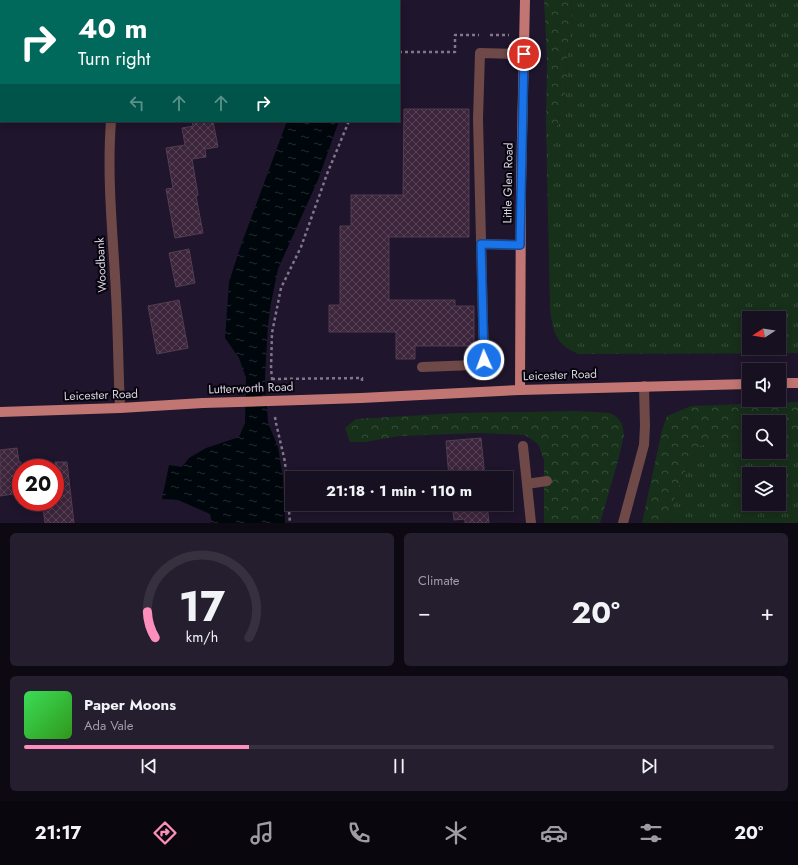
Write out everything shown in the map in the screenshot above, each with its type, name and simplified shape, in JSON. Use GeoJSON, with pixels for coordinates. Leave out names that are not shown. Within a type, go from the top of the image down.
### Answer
{"type":"FeatureCollection","features":[{"type":"Feature","properties":{"kind":"main road","name":"Little Glen Road"},"geometry":{"type":"LineString","coordinates":[[520,390],[520,245],[525,0]]}},
{"type":"Feature","properties":{"kind":"main road"},"geometry":{"type":"LineString","coordinates":[[786,384],[798,383]]}},
{"type":"Feature","properties":{"kind":"main road","name":"Leicester Road"},"geometry":{"type":"LineString","coordinates":[[301,400],[520,390],[742,384]]}},
{"type":"Feature","properties":{"kind":"main road","name":"Lutterworth Road"},"geometry":{"type":"LineString","coordinates":[[203,403],[301,400]]}},
{"type":"Feature","properties":{"kind":"main road","name":"Leicester Road"},"geometry":{"type":"LineString","coordinates":[[0,412],[120,408],[203,403]]}},
{"type":"Feature","properties":{"kind":"street"},"geometry":{"type":"LineString","coordinates":[[422,367],[475,365],[484,360],[478,119],[480,53],[524,54]]}},
{"type":"Feature","properties":{"kind":"street","name":"Woodbank"},"geometry":{"type":"LineString","coordinates":[[111,122],[109,141],[110,194],[120,408]]}},
{"type":"Feature","properties":{"kind":"street"},"geometry":{"type":"LineString","coordinates":[[481,244],[520,245]]}},
{"type":"Feature","properties":{"kind":"street"},"geometry":{"type":"LineString","coordinates":[[623,523],[644,445],[646,426],[644,386]]}},
{"type":"Feature","properties":{"kind":"street"},"geometry":{"type":"LineString","coordinates":[[523,446],[531,523]]}},
{"type":"Feature","properties":{"kind":"street"},"geometry":{"type":"LineString","coordinates":[[527,484],[546,481]]}},
{"type":"Feature","properties":{"kind":"path"},"geometry":{"type":"LineString","coordinates":[[400,52],[455,52],[455,35],[524,35]]}},
{"type":"Feature","properties":{"kind":"path"},"geometry":{"type":"LineString","coordinates":[[273,386],[271,369],[272,333],[281,288],[301,247],[327,174],[349,122]]}},
{"type":"Feature","properties":{"kind":"path"},"geometry":{"type":"LineString","coordinates":[[272,379],[317,378]]}},
{"type":"Feature","properties":{"kind":"path"},"geometry":{"type":"LineString","coordinates":[[275,416],[285,462],[290,523]]}},
{"type":"Feature","properties":{"kind":"green space"},"geometry":{"type":"Polygon","coordinates":[[[544,0],[572,0],[564,108],[553,135],[546,124],[547,62],[544,0]]]}},
{"type":"Feature","properties":{"kind":"green space"},"geometry":{"type":"Polygon","coordinates":[[[572,0],[798,0],[798,353],[786,353],[786,311],[742,311],[742,353],[578,354],[560,342],[553,328],[550,307],[546,124],[553,135],[564,108],[572,0]]]}},
{"type":"Feature","properties":{"kind":"green space"},"geometry":{"type":"Polygon","coordinates":[[[786,402],[798,402],[798,440],[786,440],[786,415],[742,415],[742,440],[715,442],[699,446],[683,475],[666,523],[642,523],[662,430],[667,416],[691,406],[742,404],[742,407],[786,407],[786,402]]]}},
{"type":"Feature","properties":{"kind":"green space"},"geometry":{"type":"Polygon","coordinates":[[[577,411],[610,413],[617,417],[622,424],[624,435],[600,523],[544,523],[544,460],[538,444],[525,435],[480,433],[399,436],[365,442],[350,442],[345,428],[356,419],[457,413],[577,411]]]}},
{"type":"Feature","properties":{"kind":"green space"},"geometry":{"type":"Polygon","coordinates":[[[742,440],[742,459],[786,459],[786,440],[798,440],[798,523],[666,523],[683,475],[699,446],[715,442],[742,440]]]}},
{"type":"Feature","properties":{"kind":"water"},"geometry":{"type":"Polygon","coordinates":[[[287,122],[339,122],[318,180],[278,269],[268,325],[265,377],[268,423],[278,447],[283,478],[285,523],[212,523],[210,514],[178,500],[162,499],[169,465],[182,467],[189,458],[206,448],[239,437],[245,423],[246,378],[239,358],[225,338],[229,282],[287,122]]]}},
{"type":"Feature","properties":{"kind":"building"},"geometry":{"type":"Polygon","coordinates":[[[404,109],[469,109],[469,237],[389,237],[389,300],[455,300],[455,306],[474,306],[474,346],[415,346],[415,359],[396,359],[396,332],[329,332],[329,305],[340,305],[340,226],[351,226],[351,195],[403,195],[404,109]]]}},
{"type":"Feature","properties":{"kind":"building"},"geometry":{"type":"Polygon","coordinates":[[[192,122],[213,122],[218,147],[205,149],[206,157],[192,159],[198,195],[196,196],[203,233],[175,238],[166,189],[173,188],[166,148],[185,145],[182,128],[193,126],[192,122]]]}},
{"type":"Feature","properties":{"kind":"building"},"geometry":{"type":"Polygon","coordinates":[[[189,249],[195,283],[176,287],[169,253],[189,249]]]}},
{"type":"Feature","properties":{"kind":"building"},"geometry":{"type":"Polygon","coordinates":[[[179,300],[188,348],[157,354],[148,306],[179,300]]]}},
{"type":"Feature","properties":{"kind":"building"},"geometry":{"type":"Polygon","coordinates":[[[481,438],[484,471],[448,471],[446,441],[481,438]]]}},
{"type":"Feature","properties":{"kind":"building"},"geometry":{"type":"Polygon","coordinates":[[[17,448],[19,459],[12,459],[12,494],[0,496],[0,450],[17,448]]]}},
{"type":"Feature","properties":{"kind":"building"},"geometry":{"type":"Polygon","coordinates":[[[64,462],[67,462],[74,523],[45,523],[43,511],[64,511],[64,462]]]}},
{"type":"Feature","properties":{"kind":"building"},"geometry":{"type":"Polygon","coordinates":[[[453,511],[488,511],[489,523],[465,523],[465,519],[454,520],[453,511]]]}},
{"type":"Feature","properties":{"kind":"route"},"geometry":{"type":"LineString","coordinates":[[484,360],[481,244],[520,245],[524,54]]}}]}
